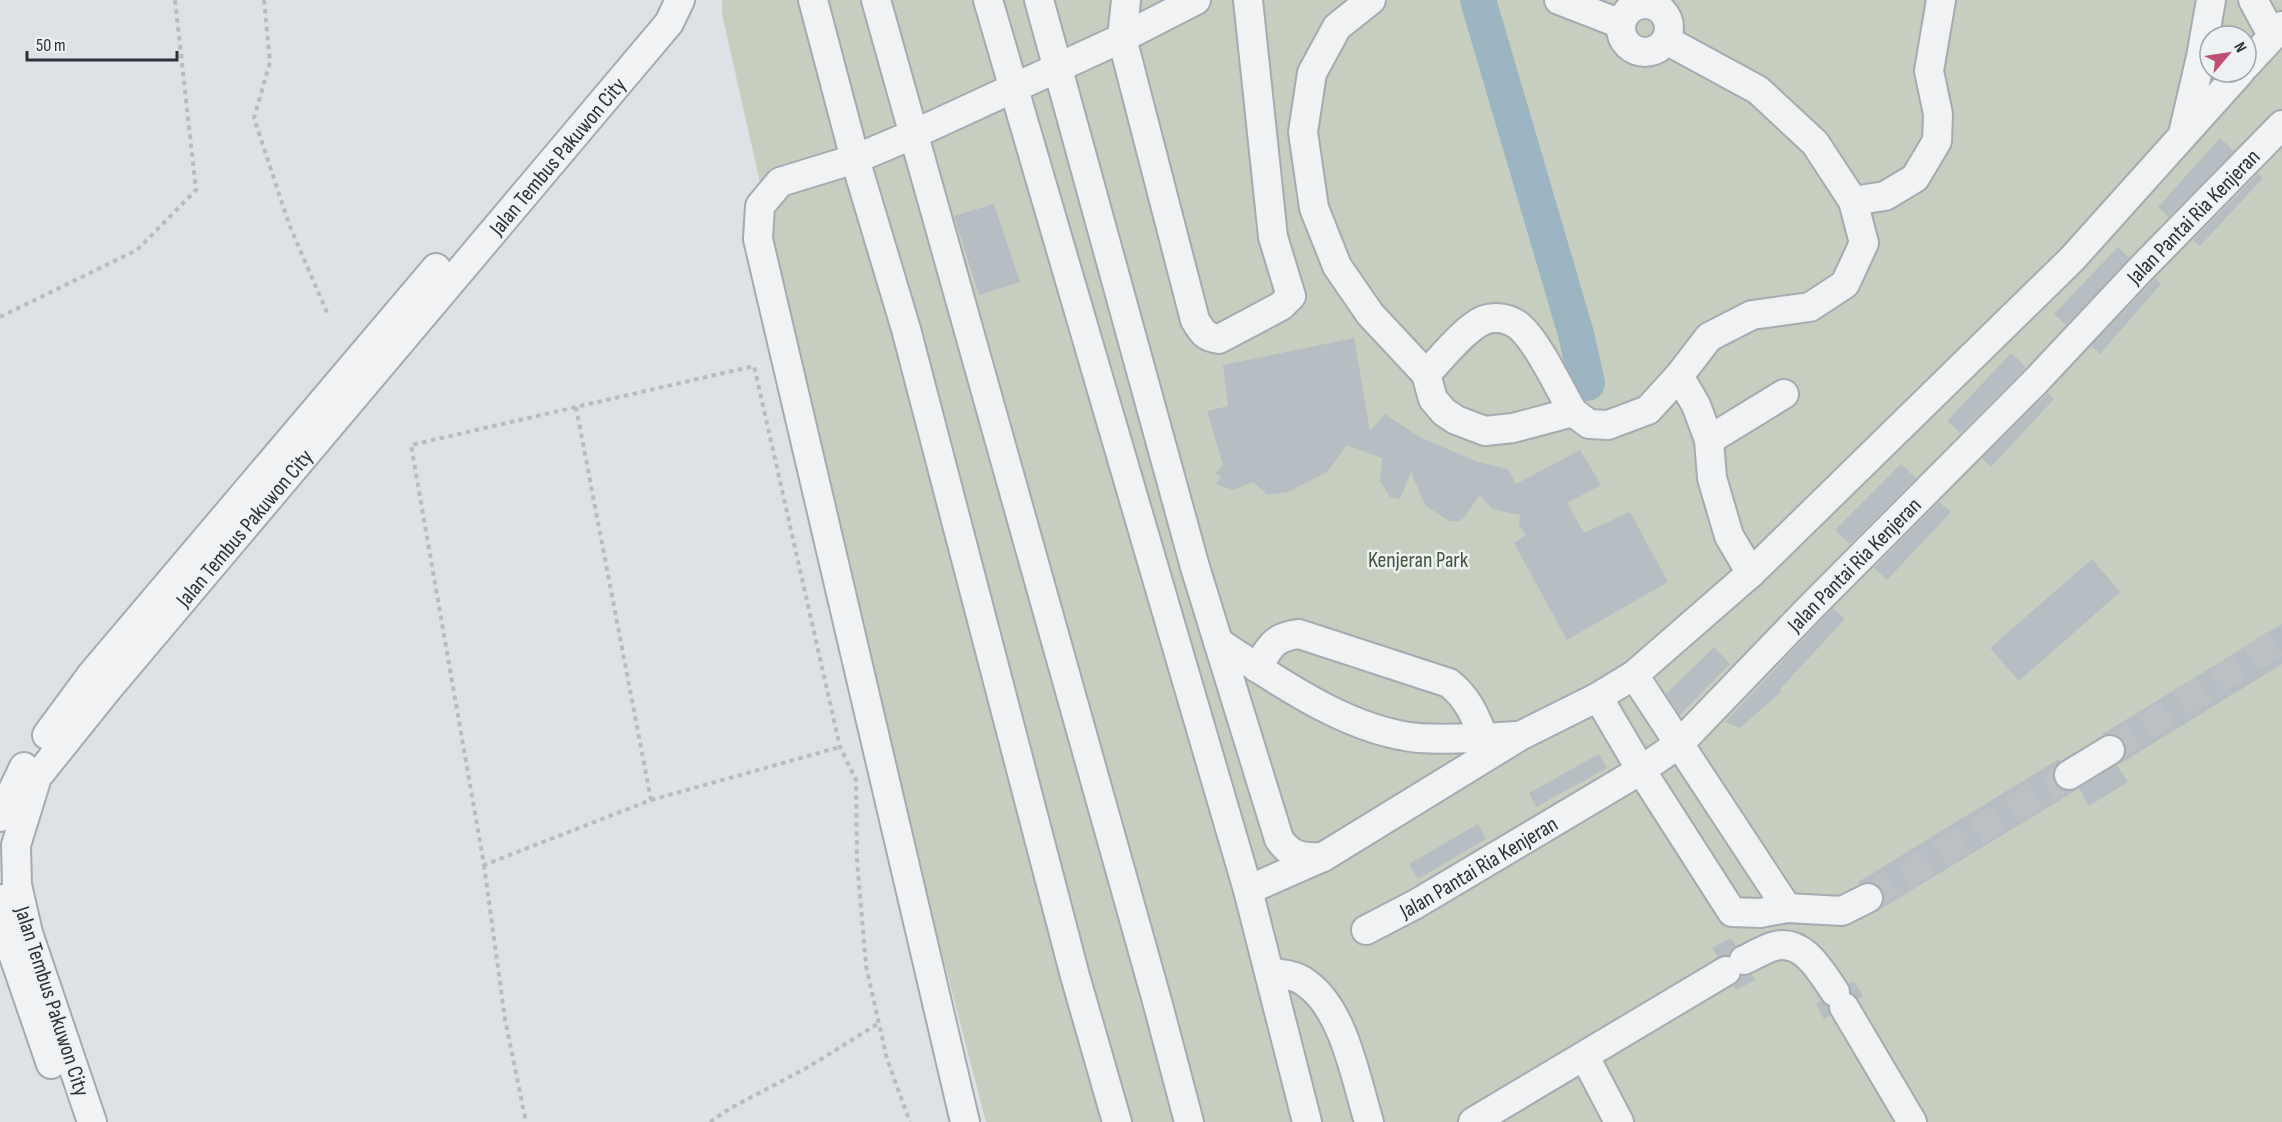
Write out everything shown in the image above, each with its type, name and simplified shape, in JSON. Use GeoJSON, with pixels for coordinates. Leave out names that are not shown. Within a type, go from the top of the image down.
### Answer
{"type":"FeatureCollection","features":[{"type":"Feature","properties":{"kind":"street","name":"Jalan Tembus Pakuwon City"},"geometry":{"type":"LineString","coordinates":[[0,817],[25,764],[92,674],[645,22],[659,0]]}},
{"type":"Feature","properties":{"kind":"street","name":"Jalan Tembus Pakuwon City"},"geometry":{"type":"LineString","coordinates":[[92,1122],[28,933],[17,885],[16,845],[37,777],[106,691],[669,23],[680,0]]}},
{"type":"Feature","properties":{"kind":"street"},"geometry":{"type":"LineString","coordinates":[[813,0],[855,159],[906,329],[1075,976],[1117,1122]]}},
{"type":"Feature","properties":{"kind":"street"},"geometry":{"type":"LineString","coordinates":[[876,0],[1189,1122]]}},
{"type":"Feature","properties":{"kind":"street"},"geometry":{"type":"LineString","coordinates":[[988,0],[1248,890],[1307,1122]]}},
{"type":"Feature","properties":{"kind":"street"},"geometry":{"type":"LineString","coordinates":[[1039,0],[1194,567],[1279,839],[1286,849],[1303,858],[1323,857]]}},
{"type":"Feature","properties":{"kind":"street"},"geometry":{"type":"LineString","coordinates":[[1126,0],[1122,38],[1195,320],[1208,338],[1219,339],[1281,306],[1291,296],[1273,237],[1248,0]]}},
{"type":"Feature","properties":{"kind":"street"},"geometry":{"type":"LineString","coordinates":[[965,1122],[758,239],[760,206],[780,182],[855,159],[912,135],[1122,38],[1196,0]]}},
{"type":"Feature","properties":{"kind":"street"},"geometry":{"type":"LineString","coordinates":[[1371,0],[1337,27],[1312,73],[1303,132],[1314,208],[1337,266],[1371,314],[1426,374],[1433,399],[1444,412],[1456,420],[1485,432],[1514,428],[1573,412]]}},
{"type":"Feature","properties":{"kind":"street"},"geometry":{"type":"LineString","coordinates":[[1559,0],[1621,24]]}},
{"type":"Feature","properties":{"kind":"street"},"geometry":{"type":"LineString","coordinates":[[1854,201],[1885,195],[1915,178],[1938,141],[1938,114],[1929,71],[1941,0]]}},
{"type":"Feature","properties":{"kind":"street"},"geometry":{"type":"LineString","coordinates":[[2181,139],[2201,57],[2211,0]]}},
{"type":"Feature","properties":{"kind":"street"},"geometry":{"type":"LineString","coordinates":[[2253,0],[2277,31],[2258,52]]}},
{"type":"Feature","properties":{"kind":"street"},"geometry":{"type":"LineString","coordinates":[[1657,3],[1669,27],[1666,40],[1659,48],[1648,52],[1637,51],[1627,45],[1622,35],[1621,24],[1628,11],[1641,4],[1657,3]]}},
{"type":"Feature","properties":{"kind":"street"},"geometry":{"type":"LineString","coordinates":[[1426,374],[1471,329],[1484,320],[1502,318],[1519,326],[1573,412],[1589,424],[1608,425],[1648,410],[1679,376],[1709,337],[1752,315],[1810,307],[1845,284],[1864,243],[1854,201],[1815,143],[1758,90],[1666,40]]}},
{"type":"Feature","properties":{"kind":"street"},"geometry":{"type":"LineString","coordinates":[[1248,890],[1323,857],[1520,736],[1598,697],[1634,675],[1751,573],[2072,259],[2229,84]]}},
{"type":"Feature","properties":{"kind":"street","name":"Jalan Pantai Ria Kenjeran"},"geometry":{"type":"LineString","coordinates":[[1366,930],[1416,904],[1641,770],[1679,744],[1811,607],[2036,381],[2140,270],[2282,125]]}},
{"type":"Feature","properties":{"kind":"street"},"geometry":{"type":"LineString","coordinates":[[1679,376],[1696,405],[1709,440],[1712,478],[1729,536],[1751,573]]}},
{"type":"Feature","properties":{"kind":"street"},"geometry":{"type":"LineString","coordinates":[[1709,440],[1784,394]]}},
{"type":"Feature","properties":{"kind":"street"},"geometry":{"type":"LineString","coordinates":[[1257,668],[1272,643],[1285,635],[1299,633],[1449,683],[1462,694],[1471,708],[1484,738]]}},
{"type":"Feature","properties":{"kind":"street"},"geometry":{"type":"LineString","coordinates":[[1218,642],[1302,695],[1360,724],[1418,738],[1520,736]]}},
{"type":"Feature","properties":{"kind":"street"},"geometry":{"type":"LineString","coordinates":[[1634,675],[1787,908]]}},
{"type":"Feature","properties":{"kind":"street"},"geometry":{"type":"LineString","coordinates":[[1598,697],[1641,770],[1732,912],[1761,913],[1787,908],[1842,911],[1868,898]]}},
{"type":"Feature","properties":{"kind":"street"},"geometry":{"type":"LineString","coordinates":[[2069,775],[2110,750]]}},
{"type":"Feature","properties":{"kind":"street","name":"Jalan Tembus Pakuwon City"},"geometry":{"type":"LineString","coordinates":[[0,889],[9,942],[73,1122]]}},
{"type":"Feature","properties":{"kind":"street"},"geometry":{"type":"LineString","coordinates":[[1473,1122],[1735,966],[1775,946],[1792,946],[1811,958],[1839,1000],[1912,1122]]}},
{"type":"Feature","properties":{"kind":"street"},"geometry":{"type":"LineString","coordinates":[[1270,973],[1289,975],[1306,982],[1324,1002],[1341,1032],[1369,1122]]}},
{"type":"Feature","properties":{"kind":"street"},"geometry":{"type":"LineString","coordinates":[[1585,1057],[1619,1122]]}},
{"type":"Feature","properties":{"kind":"path"},"geometry":{"type":"LineString","coordinates":[[0,317],[137,250],[196,190],[176,0]]}},
{"type":"Feature","properties":{"kind":"path"},"geometry":{"type":"LineString","coordinates":[[264,0],[270,62],[254,118],[289,224],[328,315]]}},
{"type":"Feature","properties":{"kind":"path"},"geometry":{"type":"LineString","coordinates":[[526,1122],[505,1019],[484,865],[411,445],[754,366],[840,747],[856,780],[857,860],[866,966],[887,1059],[910,1122]]}},
{"type":"Feature","properties":{"kind":"path"},"geometry":{"type":"LineString","coordinates":[[576,407],[651,800]]}},
{"type":"Feature","properties":{"kind":"path"},"geometry":{"type":"LineString","coordinates":[[484,865],[651,800],[840,747]]}},
{"type":"Feature","properties":{"kind":"path"},"geometry":{"type":"LineString","coordinates":[[710,1122],[729,1108],[810,1066],[879,1023]]}},
{"type":"Feature","properties":{"kind":"green space","name":"Kenjeran Park"},"geometry":{"type":"Polygon","coordinates":[[[722,0],[2282,0],[2282,1122],[986,1122],[884,732],[722,14],[722,0]]]}},
{"type":"Feature","properties":{"kind":"building"},"geometry":{"type":"Polygon","coordinates":[[[2220,138],[2234,151],[2169,217],[2158,207],[2220,138]]]}},
{"type":"Feature","properties":{"kind":"building"},"geometry":{"type":"Polygon","coordinates":[[[2258,174],[2263,178],[2200,246],[2193,240],[2258,174]]]}},
{"type":"Feature","properties":{"kind":"building"},"geometry":{"type":"Polygon","coordinates":[[[994,204],[1020,282],[979,295],[954,216],[994,204]]]}},
{"type":"Feature","properties":{"kind":"building"},"geometry":{"type":"Polygon","coordinates":[[[2118,247],[2129,258],[2066,325],[2054,314],[2118,247]]]}},
{"type":"Feature","properties":{"kind":"building"},"geometry":{"type":"Polygon","coordinates":[[[2155,279],[2161,284],[2100,354],[2091,346],[2155,279]]]}},
{"type":"Feature","properties":{"kind":"building"},"geometry":{"type":"Polygon","coordinates":[[[1354,338],[1370,431],[1385,414],[1420,437],[1478,462],[1508,469],[1516,484],[1580,450],[1601,485],[1567,503],[1584,533],[1630,512],[1668,582],[1567,640],[1514,543],[1526,535],[1519,525],[1520,515],[1492,509],[1480,495],[1463,519],[1449,521],[1425,505],[1411,472],[1400,499],[1390,497],[1380,481],[1382,458],[1347,445],[1327,472],[1288,492],[1267,495],[1254,482],[1233,490],[1216,484],[1221,476],[1215,474],[1223,465],[1207,411],[1228,406],[1223,365],[1354,338]]]}},
{"type":"Feature","properties":{"kind":"building"},"geometry":{"type":"Polygon","coordinates":[[[2011,353],[2025,366],[2024,370],[1960,433],[1947,421],[2011,353]]]}},
{"type":"Feature","properties":{"kind":"building"},"geometry":{"type":"Polygon","coordinates":[[[2048,393],[2054,399],[1991,467],[1982,458],[2048,393]]]}},
{"type":"Feature","properties":{"kind":"building"},"geometry":{"type":"Polygon","coordinates":[[[1901,464],[1916,478],[1850,544],[1835,530],[1901,464]]]}},
{"type":"Feature","properties":{"kind":"building"},"geometry":{"type":"Polygon","coordinates":[[[1939,502],[1951,512],[1887,580],[1874,568],[1939,502]]]}},
{"type":"Feature","properties":{"kind":"building"},"geometry":{"type":"Polygon","coordinates":[[[2092,559],[2120,592],[2019,681],[1990,648],[2092,559]]]}},
{"type":"Feature","properties":{"kind":"building"},"geometry":{"type":"Polygon","coordinates":[[[1833,608],[1845,619],[1780,689],[1782,691],[1740,728],[1725,722],[1833,608]]]}},
{"type":"Feature","properties":{"kind":"building"},"geometry":{"type":"Polygon","coordinates":[[[2282,624],[2282,664],[2118,765],[2125,757],[2124,742],[2117,735],[2101,735],[2282,624]]]}},
{"type":"Feature","properties":{"kind":"building"},"geometry":{"type":"Polygon","coordinates":[[[1714,647],[1730,664],[1680,715],[1666,694],[1714,647]]]}},
{"type":"Feature","properties":{"kind":"building"},"geometry":{"type":"Polygon","coordinates":[[[1599,754],[1607,768],[1536,807],[1529,793],[1599,754]]]}},
{"type":"Feature","properties":{"kind":"building"},"geometry":{"type":"Polygon","coordinates":[[[2059,759],[2053,775],[2055,784],[2069,791],[2078,789],[1876,912],[1882,907],[1884,900],[1882,890],[1877,884],[1868,882],[1859,884],[1858,882],[2059,759]]]}},
{"type":"Feature","properties":{"kind":"building"},"geometry":{"type":"Polygon","coordinates":[[[2117,765],[2128,782],[2089,806],[2079,788],[2117,765]]]}},
{"type":"Feature","properties":{"kind":"building"},"geometry":{"type":"Polygon","coordinates":[[[1478,824],[1486,839],[1418,879],[1409,864],[1478,824]]]}},
{"type":"Feature","properties":{"kind":"building"},"geometry":{"type":"Polygon","coordinates":[[[1731,938],[1736,946],[1729,955],[1718,957],[1712,948],[1731,938]]]}},
{"type":"Feature","properties":{"kind":"building"},"geometry":{"type":"Polygon","coordinates":[[[1752,975],[1755,980],[1736,990],[1734,986],[1741,976],[1752,975]]]}},
{"type":"Feature","properties":{"kind":"building"},"geometry":{"type":"Polygon","coordinates":[[[1854,981],[1863,996],[1858,999],[1851,992],[1849,984],[1854,981]]]}},
{"type":"Feature","properties":{"kind":"building"},"geometry":{"type":"Polygon","coordinates":[[[1821,1001],[1828,1007],[1830,1016],[1824,1019],[1816,1004],[1821,1001]]]}},
{"type":"Feature","properties":{"kind":"waterway"},"geometry":{"type":"LineString","coordinates":[[1478,0],[1576,334],[1587,383]]}},
{"type":"Feature","properties":{"kind":"tunnel"},"geometry":{"type":"LineString","coordinates":[[2110,750],[2282,639]]}},
{"type":"Feature","properties":{"kind":"tunnel"},"geometry":{"type":"LineString","coordinates":[[1868,898],[2069,775]]}}]}
